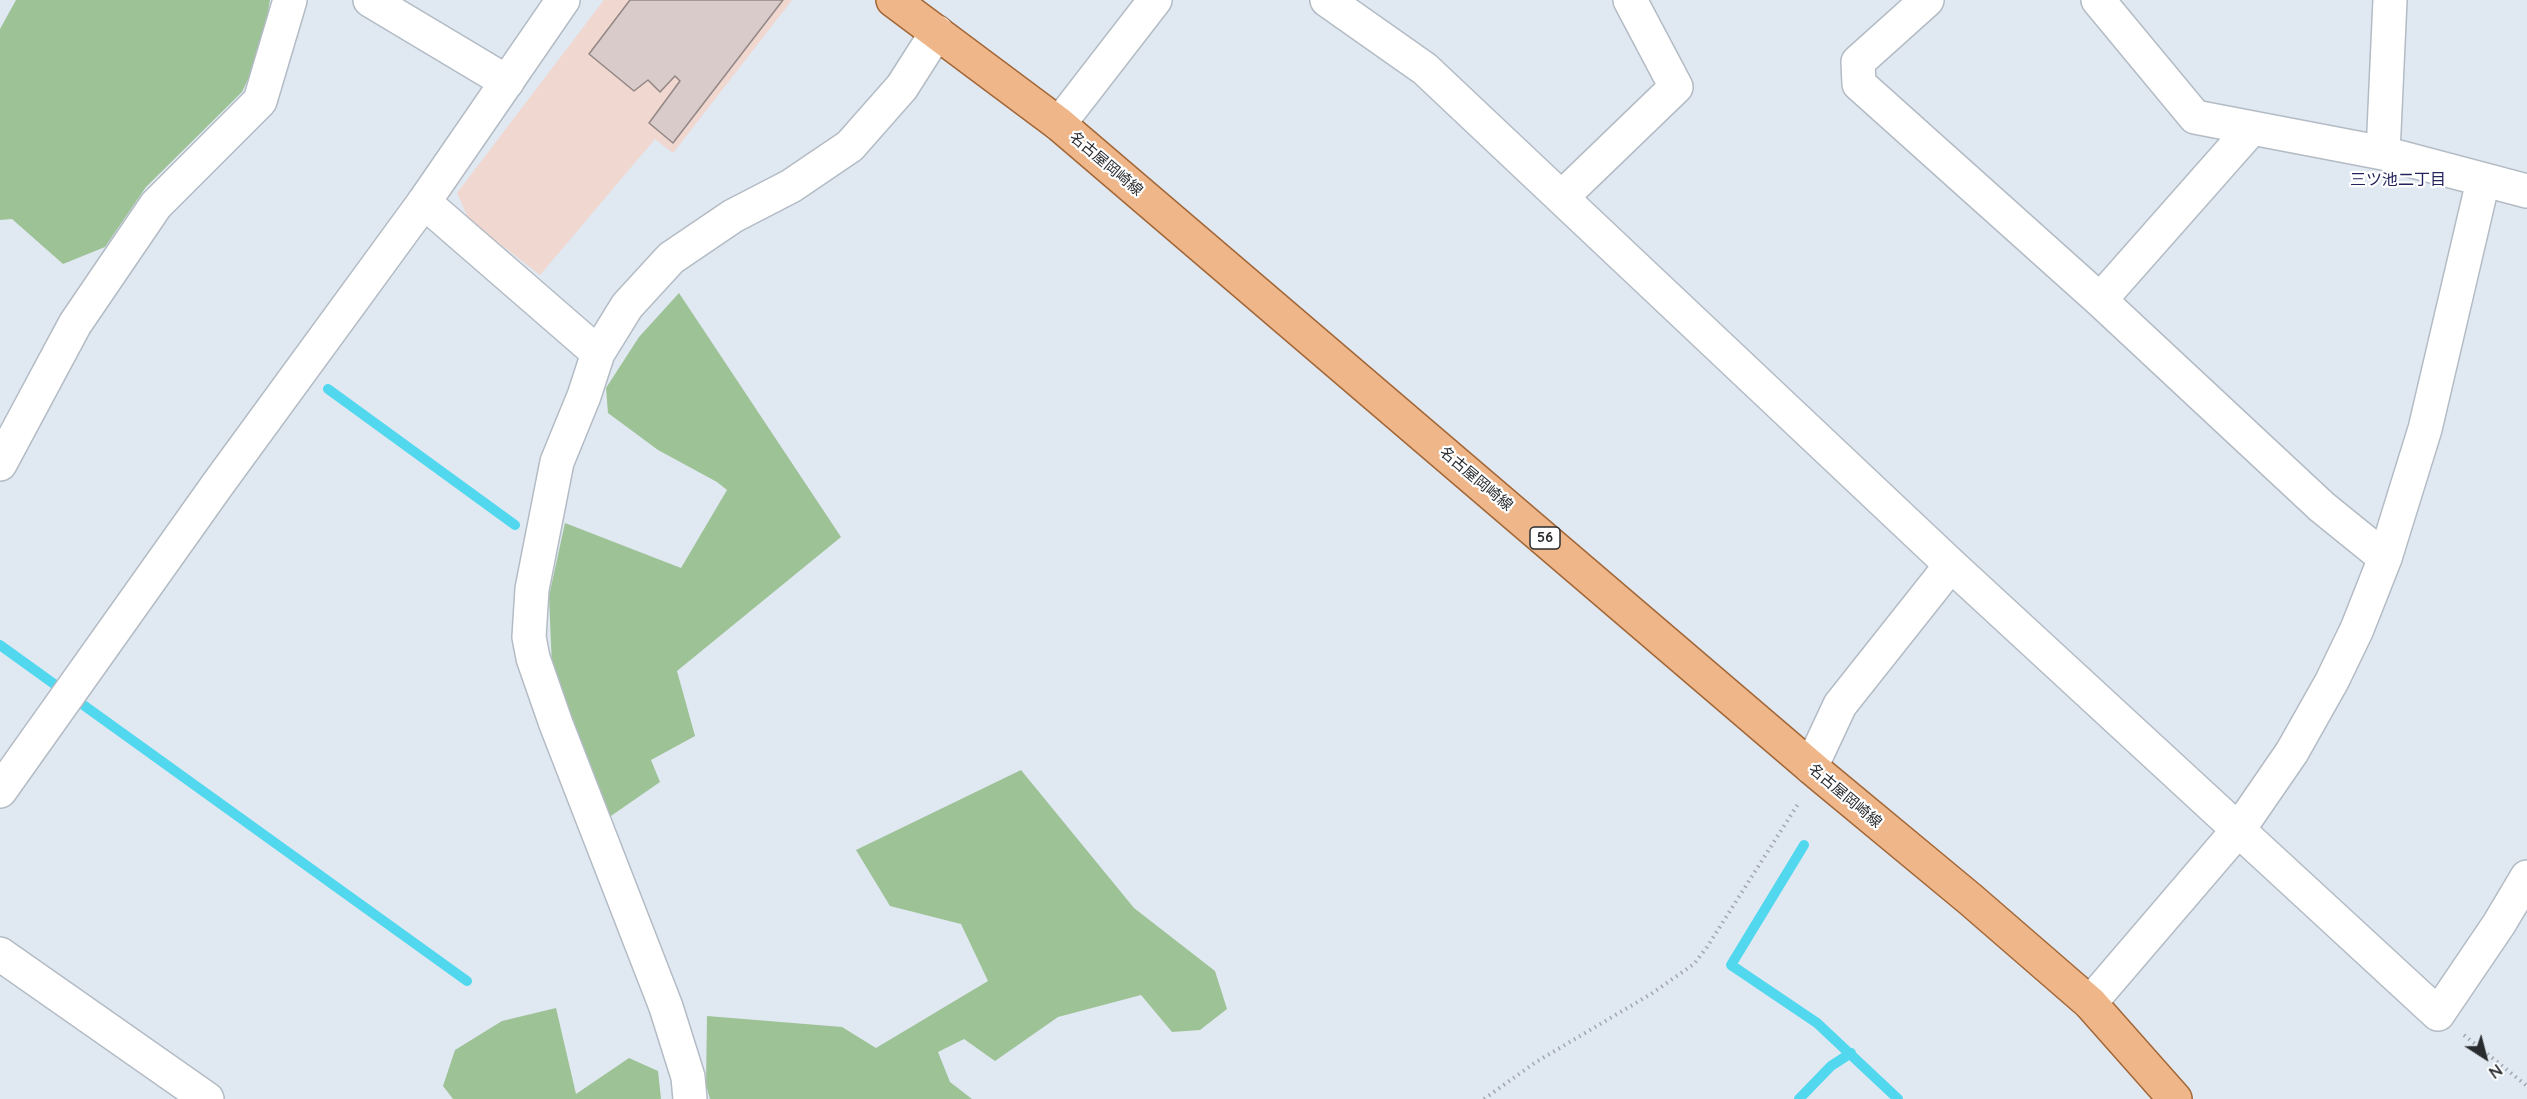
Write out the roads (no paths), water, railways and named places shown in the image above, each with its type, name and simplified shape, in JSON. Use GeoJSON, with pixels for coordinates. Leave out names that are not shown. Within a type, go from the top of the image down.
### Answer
{"type":"FeatureCollection","features":[{"type":"Feature","properties":{"kind":"main road","name":"名古屋岡崎線"},"geometry":{"type":"LineString","coordinates":[[893,0],[1059,124],[1814,770],[1970,899],[2090,1003],[2167,1097]]}},
{"type":"Feature","properties":{"kind":"street"},"geometry":{"type":"LineString","coordinates":[[0,464],[75,324],[156,205],[260,101],[290,0]]}},
{"type":"Feature","properties":{"kind":"street"},"geometry":{"type":"LineString","coordinates":[[370,0],[507,82]]}},
{"type":"Feature","properties":{"kind":"street"},"geometry":{"type":"LineString","coordinates":[[0,791],[218,484],[424,202],[563,0]]}},
{"type":"Feature","properties":{"kind":"street"},"geometry":{"type":"LineString","coordinates":[[1059,124],[1155,0]]}},
{"type":"Feature","properties":{"kind":"street"},"geometry":{"type":"LineString","coordinates":[[1327,0],[1425,69],[1951,565],[2438,1014],[2499,924],[2527,877]]}},
{"type":"Feature","properties":{"kind":"street"},"geometry":{"type":"LineString","coordinates":[[1562,197],[1676,87],[1630,0]]}},
{"type":"Feature","properties":{"kind":"street"},"geometry":{"type":"LineString","coordinates":[[1928,0],[1858,62],[1859,84],[2100,300],[2322,507],[2385,558]]}},
{"type":"Feature","properties":{"kind":"street"},"geometry":{"type":"LineString","coordinates":[[2098,0],[2195,117],[2383,153],[2527,191]]}},
{"type":"Feature","properties":{"kind":"street"},"geometry":{"type":"LineString","coordinates":[[2383,153],[2390,0]]}},
{"type":"Feature","properties":{"kind":"street"},"geometry":{"type":"LineString","coordinates":[[690,1099],[688,1077],[666,1007],[556,724],[533,658],[530,637],[532,589],[557,462],[584,396],[598,353],[627,306],[671,258],[733,216],[791,186],[850,146],[902,87],[938,32]]}},
{"type":"Feature","properties":{"kind":"street"},"geometry":{"type":"LineString","coordinates":[[2100,300],[2251,129]]}},
{"type":"Feature","properties":{"kind":"street"},"geometry":{"type":"LineString","coordinates":[[2090,1003],[2239,830],[2292,752],[2332,681],[2357,629],[2385,558],[2425,429],[2483,181]]}},
{"type":"Feature","properties":{"kind":"street"},"geometry":{"type":"LineString","coordinates":[[424,202],[598,353]]}},
{"type":"Feature","properties":{"kind":"street"},"geometry":{"type":"LineString","coordinates":[[1814,770],[1840,705],[1951,565]]}},
{"type":"Feature","properties":{"kind":"street"},"geometry":{"type":"LineString","coordinates":[[0,954],[207,1099]]}},
{"type":"Feature","properties":{"kind":"waterway"},"geometry":{"type":"LineString","coordinates":[[328,389],[515,525]]}},
{"type":"Feature","properties":{"kind":"waterway"},"geometry":{"type":"LineString","coordinates":[[0,645],[467,981]]}},
{"type":"Feature","properties":{"kind":"waterway"},"geometry":{"type":"LineString","coordinates":[[1804,845],[1731,965],[1817,1023],[1898,1099]]}},
{"type":"Feature","properties":{"kind":"waterway"},"geometry":{"type":"LineString","coordinates":[[1799,1099],[1831,1066],[1851,1053]]}},
{"type":"Feature","properties":{"kind":"district","name":"三ツ池二丁目"},"geometry":{"type":"Point","coordinates":[2398,180]}}]}
